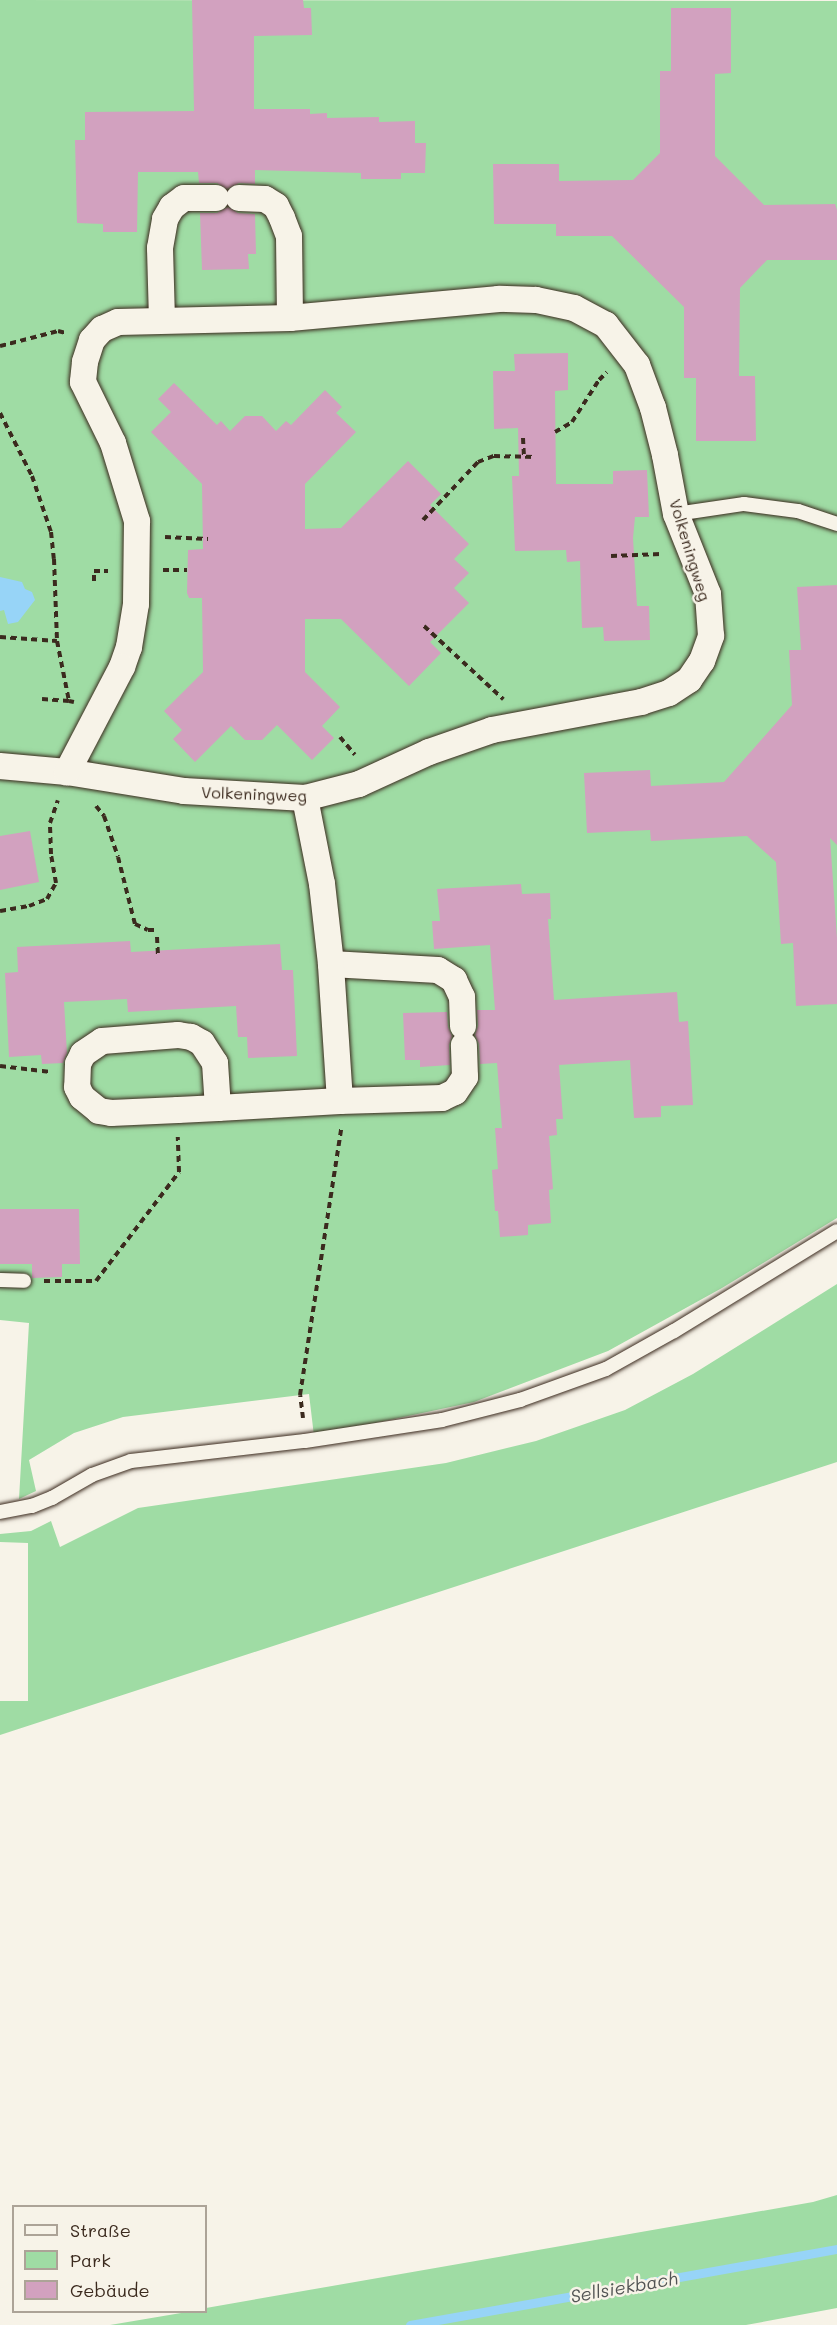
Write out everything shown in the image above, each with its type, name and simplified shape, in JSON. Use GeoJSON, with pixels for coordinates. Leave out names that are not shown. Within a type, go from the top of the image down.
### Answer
{"type":"FeatureCollection","features":[{"type":"Feature","properties":{"kind":"street"},"geometry":{"type":"LineString","coordinates":[[162,320],[160,248],[165,219],[172,207],[184,198],[265,199],[276,206],[289,236],[290,318]]}},
{"type":"Feature","properties":{"kind":"street","name":"Volkeningweg"},"geometry":{"type":"LineString","coordinates":[[0,766],[68,772],[184,791],[304,798],[359,784],[429,752],[492,730],[641,702],[669,693],[689,680],[702,661],[711,636],[708,594],[676,514],[666,455],[638,365],[606,325],[574,308],[536,300],[500,299],[290,318],[117,322],[102,329],[92,340]]}},
{"type":"Feature","properties":{"kind":"street"},"geometry":{"type":"LineString","coordinates":[[68,772],[103,707],[129,647],[136,604],[137,521],[120,464],[83,382],[85,362],[92,340]]}},
{"type":"Feature","properties":{"kind":"street"},"geometry":{"type":"LineString","coordinates":[[304,798],[322,884],[331,964],[340,1101]]}},
{"type":"Feature","properties":{"kind":"street"},"geometry":{"type":"LineString","coordinates":[[218,1108],[215,1063],[202,1043],[191,1037],[178,1035],[102,1041],[83,1054],[76,1075],[82,1097],[99,1111],[111,1113],[442,1098],[455,1092],[465,1077],[462,997],[454,980],[438,970],[331,964]]}},
{"type":"Feature","properties":{"kind":"lane"},"geometry":{"type":"LineString","coordinates":[[676,514],[744,504],[798,511],[837,524]]}},
{"type":"Feature","properties":{"kind":"lane"},"geometry":{"type":"LineString","coordinates":[[0,1512],[32,1506],[52,1498],[92,1475],[131,1461],[305,1441],[442,1420],[520,1400],[606,1369],[674,1331],[837,1231]]}},
{"type":"Feature","properties":{"kind":"lane"},"geometry":{"type":"LineString","coordinates":[[0,1280],[24,1281]]}},
{"type":"Feature","properties":{"kind":"path"},"geometry":{"type":"LineString","coordinates":[[0,346],[58,331],[92,340]]}},
{"type":"Feature","properties":{"kind":"path"},"geometry":{"type":"LineString","coordinates":[[555,432],[572,422],[599,380],[627,353]]}},
{"type":"Feature","properties":{"kind":"path"},"geometry":{"type":"LineString","coordinates":[[0,413],[32,476],[51,532],[57,641],[69,701]]}},
{"type":"Feature","properties":{"kind":"path"},"geometry":{"type":"LineString","coordinates":[[523,438],[524,456]]}},
{"type":"Feature","properties":{"kind":"path"},"geometry":{"type":"LineString","coordinates":[[423,520],[478,462],[494,456],[535,457]]}},
{"type":"Feature","properties":{"kind":"path"},"geometry":{"type":"LineString","coordinates":[[137,537],[208,538]]}},
{"type":"Feature","properties":{"kind":"path"},"geometry":{"type":"LineString","coordinates":[[611,556],[691,553]]}},
{"type":"Feature","properties":{"kind":"path"},"geometry":{"type":"LineString","coordinates":[[424,626],[515,710],[517,725]]}},
{"type":"Feature","properties":{"kind":"path"},"geometry":{"type":"LineString","coordinates":[[0,637],[57,641]]}},
{"type":"Feature","properties":{"kind":"path"},"geometry":{"type":"LineString","coordinates":[[42,699],[103,707]]}},
{"type":"Feature","properties":{"kind":"path"},"geometry":{"type":"LineString","coordinates":[[0,911],[29,906],[47,899],[56,883],[50,822],[68,772],[85,789],[104,816],[135,924],[148,930],[156,930]]}},
{"type":"Feature","properties":{"kind":"path"},"geometry":{"type":"LineString","coordinates":[[157,937],[158,957]]}},
{"type":"Feature","properties":{"kind":"path"},"geometry":{"type":"LineString","coordinates":[[0,1066],[76,1075]]}},
{"type":"Feature","properties":{"kind":"path"},"geometry":{"type":"LineString","coordinates":[[305,1441],[300,1395],[341,1132],[340,1101]]}},
{"type":"Feature","properties":{"kind":"path"},"geometry":{"type":"LineString","coordinates":[[24,1281],[96,1281],[179,1172],[178,1110]]}},
{"type":"Feature","properties":{"kind":"green space"},"geometry":{"type":"Polygon","coordinates":[[[0,0],[837,1],[837,1218],[722,1288],[608,1351],[474,1402],[314,1436],[309,1394],[123,1417],[74,1433],[29,1460],[36,1491],[19,1499],[29,1323],[0,1320],[0,0]]]}},
{"type":"Feature","properties":{"kind":"green space"},"geometry":{"type":"Polygon","coordinates":[[[837,1284],[837,1462],[0,1735],[0,1701],[28,1701],[28,1543],[0,1542],[0,1534],[31,1531],[51,1521],[60,1547],[138,1508],[446,1463],[536,1441],[625,1410],[693,1374],[837,1284]]]}},
{"type":"Feature","properties":{"kind":"green space"},"geometry":{"type":"Polygon","coordinates":[[[837,2195],[837,2308],[746,2325],[110,2325],[181,2313],[207,2313],[207,2308],[813,2202],[837,2195]]]}},
{"type":"Feature","properties":{"kind":"water"},"geometry":{"type":"Polygon","coordinates":[[[0,577],[22,582],[25,589],[32,592],[35,600],[18,622],[8,624],[4,610],[0,611],[0,577]]]}},
{"type":"Feature","properties":{"kind":"building"},"geometry":{"type":"Polygon","coordinates":[[[192,0],[303,0],[304,8],[311,8],[312,35],[254,36],[254,109],[310,109],[310,114],[327,113],[327,118],[379,117],[379,122],[415,121],[415,143],[426,143],[425,173],[401,173],[401,179],[361,179],[361,173],[255,170],[255,184],[239,183],[227,189],[217,183],[199,183],[198,172],[138,172],[137,232],[103,232],[103,224],[77,223],[75,140],[85,140],[85,112],[194,111],[192,0]]]}},
{"type":"Feature","properties":{"kind":"building"},"geometry":{"type":"Polygon","coordinates":[[[671,8],[731,8],[731,73],[715,74],[715,156],[764,205],[835,204],[837,210],[837,260],[767,260],[740,288],[739,376],[755,376],[756,441],[696,441],[696,378],[684,378],[684,307],[612,236],[556,236],[556,224],[494,224],[493,164],[559,164],[559,181],[633,180],[660,153],[660,71],[671,71],[671,8]]]}},
{"type":"Feature","properties":{"kind":"building"},"geometry":{"type":"Polygon","coordinates":[[[228,207],[238,213],[255,214],[256,254],[248,254],[249,269],[202,270],[200,213],[217,213],[228,207]]]}},
{"type":"Feature","properties":{"kind":"building"},"geometry":{"type":"Polygon","coordinates":[[[568,353],[568,390],[555,391],[556,484],[613,484],[613,471],[647,470],[649,517],[635,517],[633,538],[637,606],[649,606],[650,640],[604,641],[603,627],[582,628],[580,561],[567,562],[566,550],[515,551],[512,476],[519,476],[518,428],[494,429],[493,371],[515,371],[514,354],[568,353]]]}},
{"type":"Feature","properties":{"kind":"building"},"geometry":{"type":"Polygon","coordinates":[[[174,383],[217,425],[221,421],[230,431],[245,416],[262,416],[276,431],[286,421],[291,425],[325,390],[342,407],[336,413],[356,432],[305,484],[305,529],[341,528],[408,461],[441,494],[430,505],[469,544],[454,559],[469,573],[454,588],[469,603],[430,642],[441,653],[409,686],[341,619],[305,619],[305,672],[340,707],[322,726],[334,738],[312,760],[277,725],[262,740],[245,740],[231,726],[195,762],[173,739],[182,730],[164,711],[203,672],[202,598],[189,598],[187,593],[188,550],[203,549],[202,484],[151,432],[171,412],[158,399],[174,383]]]}},
{"type":"Feature","properties":{"kind":"building"},"geometry":{"type":"Polygon","coordinates":[[[837,585],[837,845],[830,838],[837,938],[837,1004],[796,1006],[793,943],[781,944],[776,862],[747,836],[651,841],[650,830],[587,833],[584,773],[650,770],[651,786],[724,782],[792,705],[789,650],[801,650],[797,587],[837,585]]]}},
{"type":"Feature","properties":{"kind":"building"},"geometry":{"type":"Polygon","coordinates":[[[30,831],[39,882],[0,890],[0,836],[30,831]]]}},
{"type":"Feature","properties":{"kind":"building"},"geometry":{"type":"Polygon","coordinates":[[[521,884],[522,894],[550,893],[551,919],[548,919],[554,1000],[677,992],[679,1022],[688,1021],[693,1105],[661,1106],[661,1117],[634,1118],[630,1060],[559,1065],[563,1119],[556,1119],[557,1135],[549,1136],[553,1189],[549,1190],[551,1223],[528,1225],[528,1235],[500,1237],[498,1211],[495,1211],[492,1170],[498,1169],[495,1128],[502,1128],[497,1063],[480,1064],[479,1044],[475,1035],[478,1026],[477,1010],[495,1010],[490,945],[434,949],[432,921],[440,921],[437,889],[521,884]]]}},
{"type":"Feature","properties":{"kind":"building"},"geometry":{"type":"Polygon","coordinates":[[[130,941],[131,952],[280,944],[282,970],[293,970],[297,1056],[248,1058],[247,1037],[238,1037],[236,1006],[128,1012],[127,999],[64,1002],[67,1053],[63,1063],[42,1064],[41,1055],[9,1057],[5,973],[18,972],[17,947],[130,941]]]}},
{"type":"Feature","properties":{"kind":"building"},"geometry":{"type":"Polygon","coordinates":[[[447,1012],[448,1027],[452,1036],[449,1045],[450,1065],[420,1067],[420,1060],[405,1060],[403,1013],[447,1012]]]}},
{"type":"Feature","properties":{"kind":"building"},"geometry":{"type":"Polygon","coordinates":[[[0,1209],[79,1209],[80,1264],[62,1264],[62,1277],[32,1278],[32,1264],[0,1264],[0,1209]]]}},
{"type":"Feature","properties":{"kind":"waterway","name":"Sellsiekbach"},"geometry":{"type":"LineString","coordinates":[[410,2325],[837,2249]]}}]}
